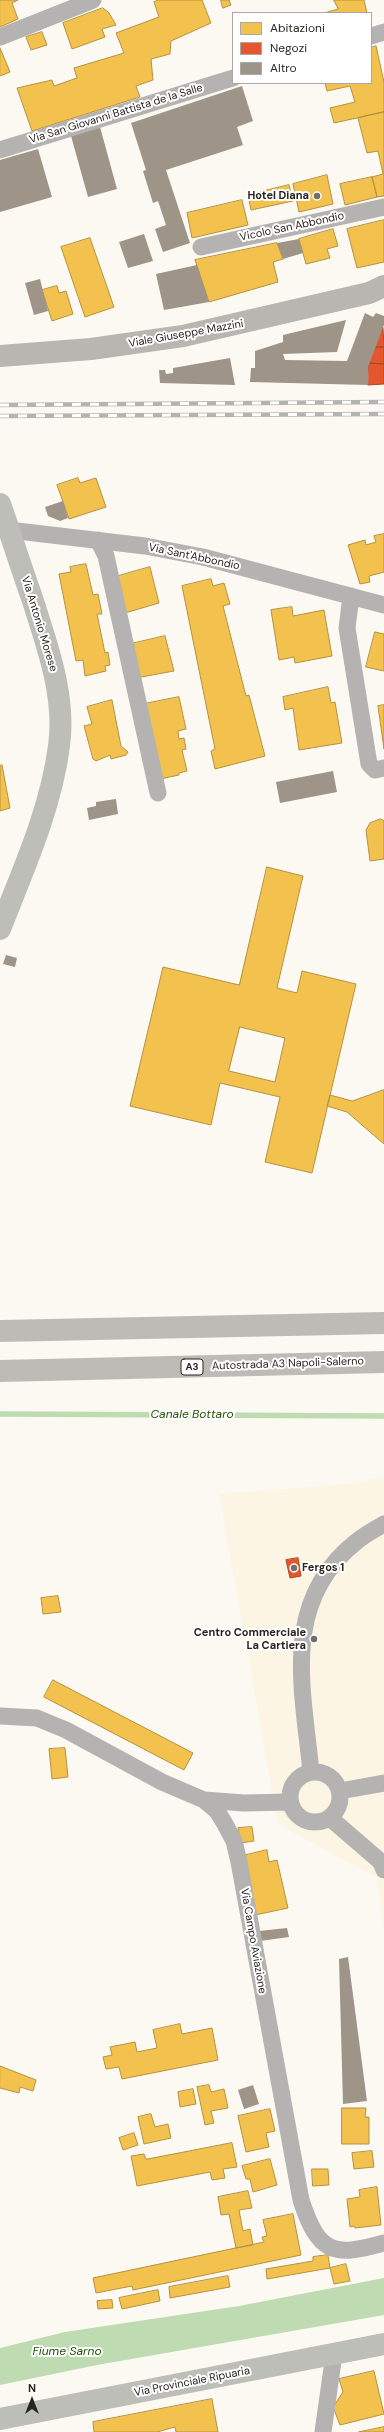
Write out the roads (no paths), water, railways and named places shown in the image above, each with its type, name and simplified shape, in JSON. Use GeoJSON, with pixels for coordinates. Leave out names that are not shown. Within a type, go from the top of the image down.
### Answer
{"type":"FeatureCollection","features":[{"type":"Feature","properties":{"kind":"highway"},"geometry":{"type":"LineString","coordinates":[[0,1331],[384,1323]]}},
{"type":"Feature","properties":{"kind":"highway","name":"Autostrada A3 Napoli-Salerno"},"geometry":{"type":"LineString","coordinates":[[0,1371],[384,1362]]}},
{"type":"Feature","properties":{"kind":"main road","name":"Viale Giuseppe Mazzini"},"geometry":{"type":"LineString","coordinates":[[0,356],[91,349],[183,336],[379,291]]}},
{"type":"Feature","properties":{"kind":"street"},"geometry":{"type":"LineString","coordinates":[[0,37],[93,0]]}},
{"type":"Feature","properties":{"kind":"street"},"geometry":{"type":"LineString","coordinates":[[372,36],[384,32]]}},
{"type":"Feature","properties":{"kind":"street","name":"Via San Giovanni Battista de la Salle"},"geometry":{"type":"LineString","coordinates":[[0,150],[232,78]]}},
{"type":"Feature","properties":{"kind":"street","name":"Vicolo San Abbondio"},"geometry":{"type":"LineString","coordinates":[[201,247],[384,207]]}},
{"type":"Feature","properties":{"kind":"street","name":"Via Antonio Morese"},"geometry":{"type":"LineString","coordinates":[[0,504],[4,530],[48,648],[56,683],[60,717],[60,744],[46,804],[0,929]]}},
{"type":"Feature","properties":{"kind":"street","name":"Via Sant'Abbondio"},"geometry":{"type":"LineString","coordinates":[[4,530],[98,540],[203,557],[384,605]]}},
{"type":"Feature","properties":{"kind":"street"},"geometry":{"type":"LineString","coordinates":[[98,540],[106,556],[158,793]]}},
{"type":"Feature","properties":{"kind":"street"},"geometry":{"type":"LineString","coordinates":[[351,596],[347,628],[369,764],[375,770],[384,768]]}},
{"type":"Feature","properties":{"kind":"street"},"geometry":{"type":"LineString","coordinates":[[311,1772],[300,1659],[304,1624],[315,1593],[335,1561],[356,1541],[384,1524]]}},
{"type":"Feature","properties":{"kind":"street","name":"Via Campo Aviazione"},"geometry":{"type":"LineString","coordinates":[[0,1716],[31,1717],[66,1730],[162,1782],[204,1800],[217,1810],[234,1841],[239,1862],[301,2200],[309,2225],[318,2239],[332,2249],[350,2252],[384,2243]]}},
{"type":"Feature","properties":{"kind":"street"},"geometry":{"type":"LineString","coordinates":[[311,1772],[327,1775],[334,1780],[340,1791],[340,1804],[330,1818],[322,1822],[305,1821],[293,1810],[290,1802],[292,1786],[303,1774],[311,1772]]}},
{"type":"Feature","properties":{"kind":"street"},"geometry":{"type":"LineString","coordinates":[[340,1791],[384,1783]]}},
{"type":"Feature","properties":{"kind":"street"},"geometry":{"type":"LineString","coordinates":[[204,1800],[244,1803],[290,1802]]}},
{"type":"Feature","properties":{"kind":"street"},"geometry":{"type":"LineString","coordinates":[[330,1818],[380,1862],[384,1870]]}},
{"type":"Feature","properties":{"kind":"street","name":"Via Provinciale Ripuaria"},"geometry":{"type":"LineString","coordinates":[[0,2419],[384,2344]]}},
{"type":"Feature","properties":{"kind":"street"},"geometry":{"type":"LineString","coordinates":[[323,2432],[334,2354]]}},
{"type":"Feature","properties":{"kind":"water","name":"Fiume Sarno"},"geometry":{"type":"Polygon","coordinates":[[[384,2278],[384,2315],[97,2365],[0,2385],[0,2348],[65,2332],[239,2306],[384,2278]]]}},
{"type":"Feature","properties":{"kind":"waterway","name":"Canale Bottaro"},"geometry":{"type":"LineString","coordinates":[[0,1414],[384,1416]]}},
{"type":"Feature","properties":{"kind":"railway"},"geometry":{"type":"LineString","coordinates":[[0,405],[384,402]]}},
{"type":"Feature","properties":{"kind":"railway"},"geometry":{"type":"LineString","coordinates":[[0,416],[384,414]]}},
{"type":"Feature","properties":{"kind":"place","name":"Hotel Diana"},"geometry":{"type":"Point","coordinates":[317,196]}},
{"type":"Feature","properties":{"kind":"place","name":"Fergos 1"},"geometry":{"type":"Point","coordinates":[294,1568]}},
{"type":"Feature","properties":{"kind":"place","name":"Centro Commerciale La Cartiera"},"geometry":{"type":"Point","coordinates":[314,1639]}}]}
